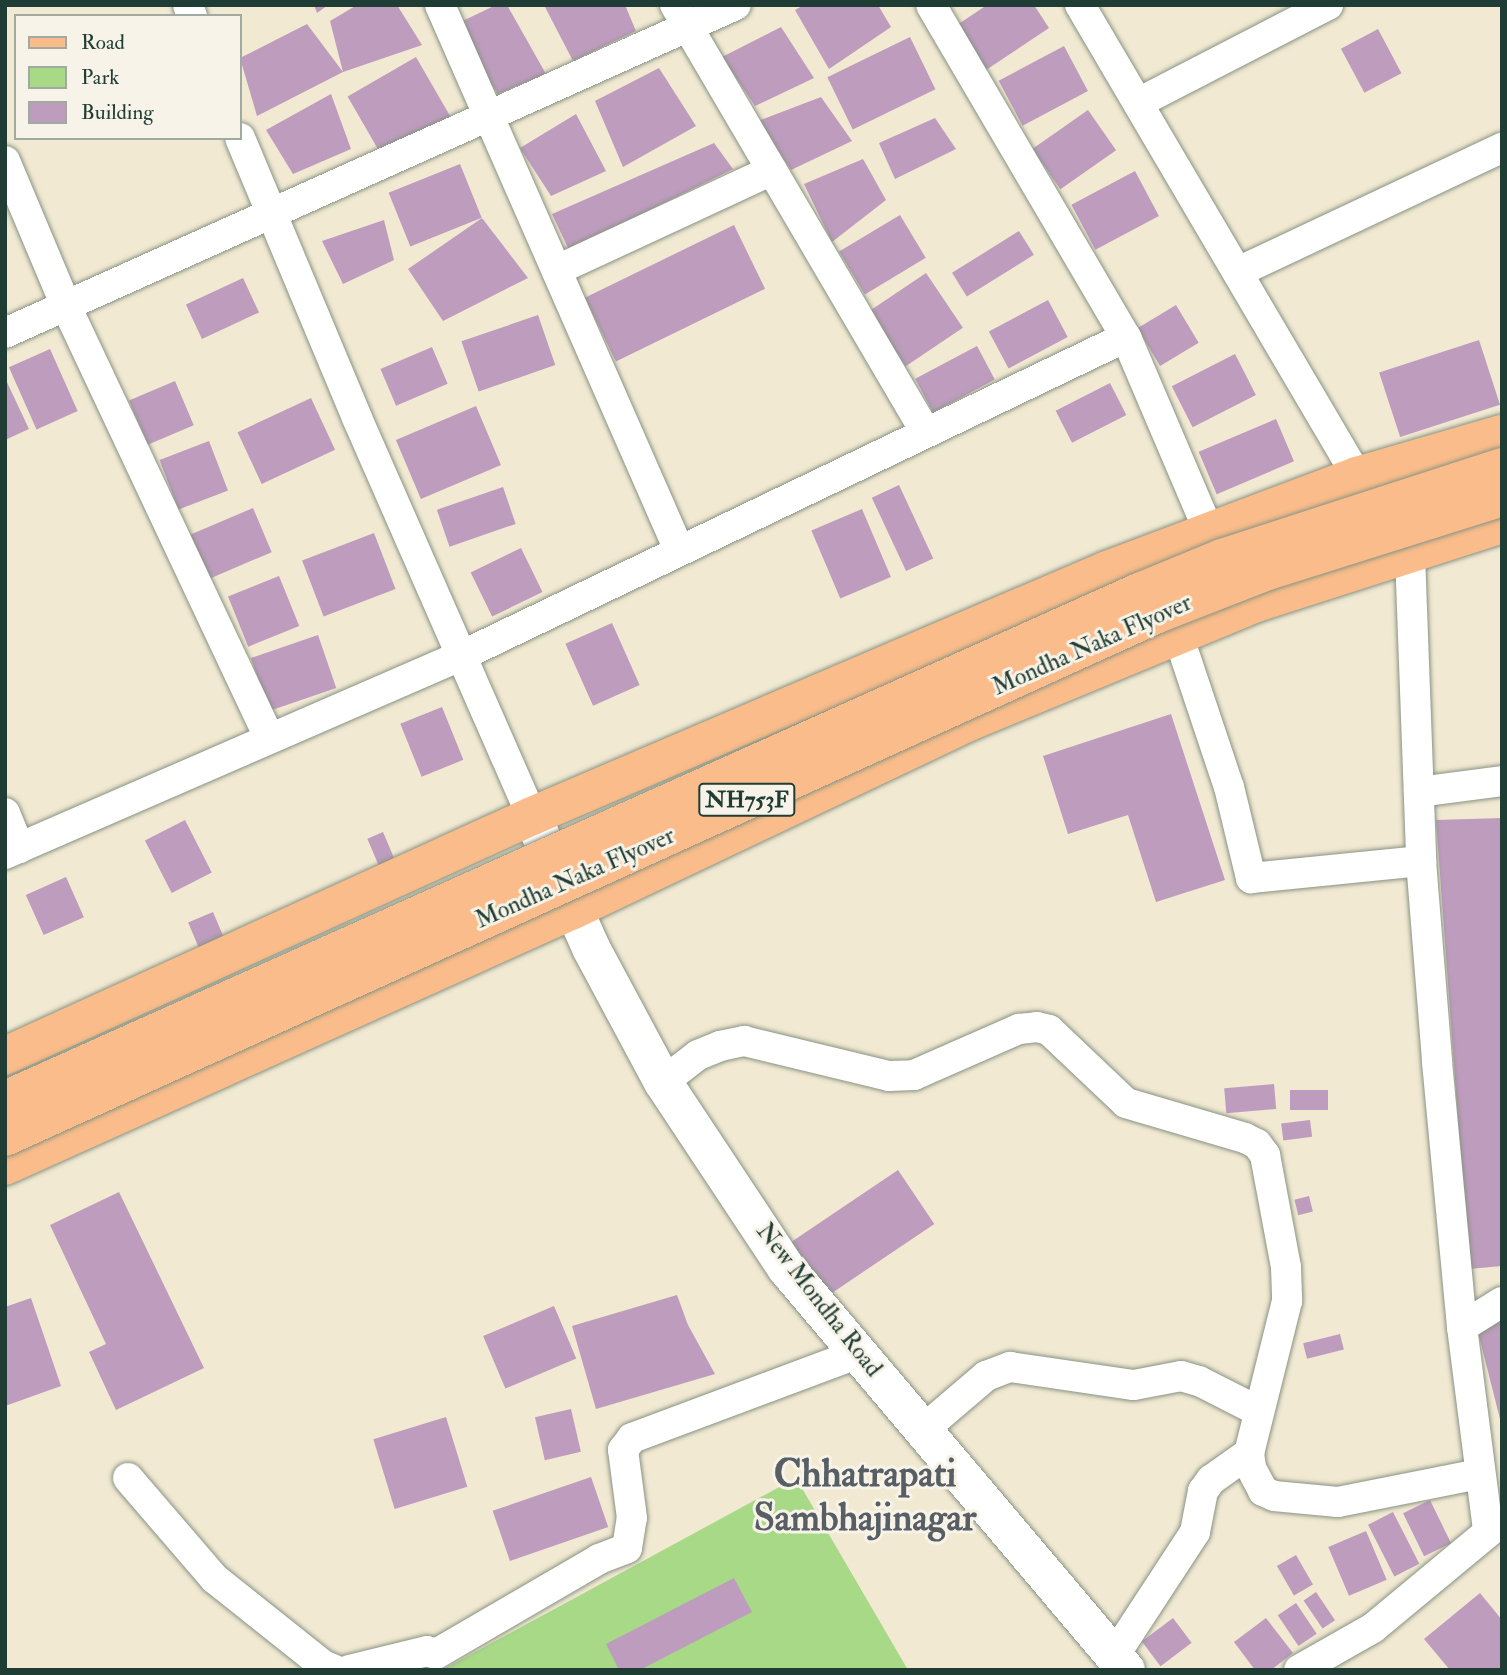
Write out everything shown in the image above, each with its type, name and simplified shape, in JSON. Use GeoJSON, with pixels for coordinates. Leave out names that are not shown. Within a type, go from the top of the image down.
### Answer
{"type":"FeatureCollection","features":[{"type":"Feature","properties":{"kind":"main road"},"geometry":{"type":"LineString","coordinates":[[5,1056],[532,816],[1107,570],[1357,476],[1502,434]]}},
{"type":"Feature","properties":{"kind":"main road","name":"Mondha Naka Flyover"},"geometry":{"type":"LineString","coordinates":[[5,1100],[1139,592],[1222,558],[1502,467]]}},
{"type":"Feature","properties":{"kind":"main road","name":"Mondha Naka Flyover"},"geometry":{"type":"LineString","coordinates":[[5,1137],[1155,615],[1268,571],[1502,497]]}},
{"type":"Feature","properties":{"kind":"main road"},"geometry":{"type":"LineString","coordinates":[[5,1166],[573,910],[969,722],[1256,603],[1502,524]]}},
{"type":"Feature","properties":{"kind":"street"},"geometry":{"type":"LineString","coordinates":[[440,5],[679,550]]}},
{"type":"Feature","properties":{"kind":"street"},"geometry":{"type":"LineString","coordinates":[[5,333],[490,117],[681,16],[736,5]]}},
{"type":"Feature","properties":{"kind":"street"},"geometry":{"type":"LineString","coordinates":[[931,5],[1126,337],[1209,531]]}},
{"type":"Feature","properties":{"kind":"street"},"geometry":{"type":"LineString","coordinates":[[1080,5],[1357,476]]}},
{"type":"Feature","properties":{"kind":"street"},"geometry":{"type":"LineString","coordinates":[[1138,103],[1328,5]]}},
{"type":"Feature","properties":{"kind":"street"},"geometry":{"type":"LineString","coordinates":[[681,16],[926,432]]}},
{"type":"Feature","properties":{"kind":"street"},"geometry":{"type":"LineString","coordinates":[[241,140],[270,215],[532,816]]}},
{"type":"Feature","properties":{"kind":"street"},"geometry":{"type":"LineString","coordinates":[[1238,272],[1502,148]]}},
{"type":"Feature","properties":{"kind":"street"},"geometry":{"type":"LineString","coordinates":[[5,161],[66,306],[269,738]]}},
{"type":"Feature","properties":{"kind":"street"},"geometry":{"type":"LineString","coordinates":[[557,270],[772,170]]}},
{"type":"Feature","properties":{"kind":"street"},"geometry":{"type":"LineString","coordinates":[[5,813],[12,851],[463,655],[1126,337]]}},
{"type":"Feature","properties":{"kind":"street"},"geometry":{"type":"LineString","coordinates":[[1299,1670],[1373,1628],[1495,1526],[1480,1474],[1462,1327],[1421,861],[1410,554]]}},
{"type":"Feature","properties":{"kind":"street"},"geometry":{"type":"LineString","coordinates":[[1178,635],[1229,787],[1251,878],[1421,861]]}},
{"type":"Feature","properties":{"kind":"street"},"geometry":{"type":"LineString","coordinates":[[1419,792],[1502,781]]}},
{"type":"Feature","properties":{"kind":"street","name":"New Mondha Road"},"geometry":{"type":"LineString","coordinates":[[532,816],[573,910],[663,1082],[787,1269],[1120,1663]]}},
{"type":"Feature","properties":{"kind":"street"},"geometry":{"type":"LineString","coordinates":[[663,1082],[698,1055],[720,1046],[744,1041],[889,1076],[914,1076],[1019,1030],[1037,1027],[1060,1038],[1126,1103],[1245,1138],[1257,1144],[1270,1170],[1286,1267],[1287,1301],[1283,1329],[1271,1358],[1249,1453],[1251,1468],[1263,1490],[1274,1496],[1338,1502],[1480,1474]]}},
{"type":"Feature","properties":{"kind":"street"},"geometry":{"type":"LineString","coordinates":[[1462,1327],[1502,1302]]}},
{"type":"Feature","properties":{"kind":"street"},"geometry":{"type":"LineString","coordinates":[[349,1670],[427,1651],[436,1654],[599,1559],[627,1548],[632,1518],[622,1450],[632,1438],[859,1353]]}},
{"type":"Feature","properties":{"kind":"street"},"geometry":{"type":"LineString","coordinates":[[924,1429],[986,1376],[1010,1367],[1134,1385],[1181,1376],[1199,1381],[1258,1410]]}},
{"type":"Feature","properties":{"kind":"street"},"geometry":{"type":"LineString","coordinates":[[1120,1663],[1195,1532],[1203,1492],[1211,1480],[1249,1453]]}},
{"type":"Feature","properties":{"kind":"street"},"geometry":{"type":"LineString","coordinates":[[128,1478],[215,1579],[323,1665],[335,1670]]}},
{"type":"Feature","properties":{"kind":"green space"},"geometry":{"type":"Polygon","coordinates":[[[796,1478],[908,1670],[442,1670],[796,1478]]]}},
{"type":"Feature","properties":{"kind":"building"},"geometry":{"type":"Polygon","coordinates":[[[314,5],[328,5],[317,13],[314,5]]]}},
{"type":"Feature","properties":{"kind":"building"},"geometry":{"type":"Polygon","coordinates":[[[357,5],[397,5],[422,45],[343,72],[330,21],[357,5]]]}},
{"type":"Feature","properties":{"kind":"building"},"geometry":{"type":"Polygon","coordinates":[[[496,5],[507,5],[546,74],[498,94],[450,27],[496,5]]]}},
{"type":"Feature","properties":{"kind":"building"},"geometry":{"type":"Polygon","coordinates":[[[544,5],[625,5],[636,31],[573,61],[544,5]]]}},
{"type":"Feature","properties":{"kind":"building"},"geometry":{"type":"Polygon","coordinates":[[[804,5],[878,5],[891,27],[829,69],[795,10],[804,5]]]}},
{"type":"Feature","properties":{"kind":"building"},"geometry":{"type":"Polygon","coordinates":[[[987,5],[1034,5],[1049,28],[986,70],[957,25],[987,5]]]}},
{"type":"Feature","properties":{"kind":"building"},"geometry":{"type":"Polygon","coordinates":[[[307,24],[343,72],[257,116],[242,57],[307,24]]]}},
{"type":"Feature","properties":{"kind":"building"},"geometry":{"type":"Polygon","coordinates":[[[781,27],[814,78],[755,106],[722,57],[781,27]]]}},
{"type":"Feature","properties":{"kind":"building"},"geometry":{"type":"Polygon","coordinates":[[[1378,29],[1401,73],[1364,93],[1341,49],[1378,29]]]}},
{"type":"Feature","properties":{"kind":"building"},"geometry":{"type":"Polygon","coordinates":[[[910,37],[935,89],[853,129],[827,77],[910,37]]]}},
{"type":"Feature","properties":{"kind":"building"},"geometry":{"type":"Polygon","coordinates":[[[1064,46],[1088,91],[1023,126],[999,81],[1064,46]]]}},
{"type":"Feature","properties":{"kind":"building"},"geometry":{"type":"Polygon","coordinates":[[[416,57],[450,117],[382,156],[348,96],[416,57]]]}},
{"type":"Feature","properties":{"kind":"building"},"geometry":{"type":"Polygon","coordinates":[[[659,68],[696,126],[623,167],[595,101],[659,68]]]}},
{"type":"Feature","properties":{"kind":"building"},"geometry":{"type":"Polygon","coordinates":[[[331,94],[351,149],[293,174],[266,130],[331,94]]]}},
{"type":"Feature","properties":{"kind":"building"},"geometry":{"type":"Polygon","coordinates":[[[821,97],[852,141],[791,170],[758,121],[821,97]]]}},
{"type":"Feature","properties":{"kind":"building"},"geometry":{"type":"Polygon","coordinates":[[[1088,110],[1116,150],[1060,189],[1032,149],[1088,110]]]}},
{"type":"Feature","properties":{"kind":"building"},"geometry":{"type":"Polygon","coordinates":[[[576,114],[606,171],[551,196],[520,148],[576,114]]]}},
{"type":"Feature","properties":{"kind":"building"},"geometry":{"type":"Polygon","coordinates":[[[935,118],[956,149],[895,179],[879,143],[935,118]]]}},
{"type":"Feature","properties":{"kind":"building"},"geometry":{"type":"Polygon","coordinates":[[[714,143],[733,169],[569,250],[552,214],[714,143]]]}},
{"type":"Feature","properties":{"kind":"building"},"geometry":{"type":"Polygon","coordinates":[[[863,159],[886,200],[832,242],[804,184],[863,159]]]}},
{"type":"Feature","properties":{"kind":"building"},"geometry":{"type":"Polygon","coordinates":[[[460,164],[482,218],[410,247],[389,193],[460,164]]]}},
{"type":"Feature","properties":{"kind":"building"},"geometry":{"type":"Polygon","coordinates":[[[1135,171],[1159,216],[1095,250],[1071,205],[1135,171]]]}},
{"type":"Feature","properties":{"kind":"building"},"geometry":{"type":"Polygon","coordinates":[[[900,215],[926,258],[865,294],[839,252],[900,215]]]}},
{"type":"Feature","properties":{"kind":"building"},"geometry":{"type":"Polygon","coordinates":[[[482,218],[528,278],[443,321],[408,269],[482,218]]]}},
{"type":"Feature","properties":{"kind":"building"},"geometry":{"type":"Polygon","coordinates":[[[384,220],[394,260],[343,284],[322,241],[384,220]]]}},
{"type":"Feature","properties":{"kind":"building"},"geometry":{"type":"Polygon","coordinates":[[[734,225],[765,289],[616,362],[585,298],[734,225]]]}},
{"type":"Feature","properties":{"kind":"building"},"geometry":{"type":"Polygon","coordinates":[[[1019,231],[1034,255],[967,297],[952,273],[1019,231]]]}},
{"type":"Feature","properties":{"kind":"building"},"geometry":{"type":"Polygon","coordinates":[[[926,273],[963,328],[906,366],[869,312],[926,273]]]}},
{"type":"Feature","properties":{"kind":"building"},"geometry":{"type":"Polygon","coordinates":[[[243,278],[259,312],[202,339],[186,305],[243,278]]]}},
{"type":"Feature","properties":{"kind":"building"},"geometry":{"type":"Polygon","coordinates":[[[1048,300],[1068,337],[1009,369],[989,331],[1048,300]]]}},
{"type":"Feature","properties":{"kind":"building"},"geometry":{"type":"Polygon","coordinates":[[[1176,305],[1199,343],[1160,366],[1137,328],[1176,305]]]}},
{"type":"Feature","properties":{"kind":"building"},"geometry":{"type":"Polygon","coordinates":[[[538,315],[555,365],[479,391],[461,341],[538,315]]]}},
{"type":"Feature","properties":{"kind":"building"},"geometry":{"type":"Polygon","coordinates":[[[1479,340],[1500,405],[1400,437],[1379,372],[1479,340]]]}},
{"type":"Feature","properties":{"kind":"building"},"geometry":{"type":"Polygon","coordinates":[[[977,346],[995,380],[933,412],[915,379],[977,346]]]}},
{"type":"Feature","properties":{"kind":"building"},"geometry":{"type":"Polygon","coordinates":[[[432,347],[448,384],[396,406],[380,369],[432,347]]]}},
{"type":"Feature","properties":{"kind":"building"},"geometry":{"type":"Polygon","coordinates":[[[50,349],[78,411],[37,429],[9,367],[50,349]]]}},
{"type":"Feature","properties":{"kind":"building"},"geometry":{"type":"Polygon","coordinates":[[[1235,354],[1256,395],[1193,427],[1172,386],[1235,354]]]}},
{"type":"Feature","properties":{"kind":"building"},"geometry":{"type":"Polygon","coordinates":[[[5,378],[29,429],[5,440],[5,378]]]}},
{"type":"Feature","properties":{"kind":"building"},"geometry":{"type":"Polygon","coordinates":[[[175,381],[194,425],[148,445],[129,401],[175,381]]]}},
{"type":"Feature","properties":{"kind":"building"},"geometry":{"type":"Polygon","coordinates":[[[1110,383],[1126,415],[1072,443],[1056,411],[1110,383]]]}},
{"type":"Feature","properties":{"kind":"building"},"geometry":{"type":"Polygon","coordinates":[[[311,398],[335,450],[262,484],[238,432],[311,398]]]}},
{"type":"Feature","properties":{"kind":"building"},"geometry":{"type":"Polygon","coordinates":[[[476,406],[501,465],[421,499],[396,440],[476,406]]]}},
{"type":"Feature","properties":{"kind":"building"},"geometry":{"type":"Polygon","coordinates":[[[1276,419],[1294,461],[1217,494],[1199,452],[1276,419]]]}},
{"type":"Feature","properties":{"kind":"building"},"geometry":{"type":"Polygon","coordinates":[[[209,441],[228,490],[179,509],[160,460],[209,441]]]}},
{"type":"Feature","properties":{"kind":"building"},"geometry":{"type":"Polygon","coordinates":[[[899,485],[933,558],[906,571],[872,498],[899,485]]]}},
{"type":"Feature","properties":{"kind":"building"},"geometry":{"type":"Polygon","coordinates":[[[503,487],[516,524],[450,547],[437,510],[503,487]]]}},
{"type":"Feature","properties":{"kind":"building"},"geometry":{"type":"Polygon","coordinates":[[[253,508],[272,552],[208,579],[189,535],[253,508]]]}},
{"type":"Feature","properties":{"kind":"building"},"geometry":{"type":"Polygon","coordinates":[[[862,509],[891,577],[840,599],[811,530],[862,509]]]}},
{"type":"Feature","properties":{"kind":"building"},"geometry":{"type":"Polygon","coordinates":[[[374,533],[396,589],[324,617],[302,561],[374,533]]]}},
{"type":"Feature","properties":{"kind":"building"},"geometry":{"type":"Polygon","coordinates":[[[521,548],[542,592],[492,617],[471,573],[521,548]]]}},
{"type":"Feature","properties":{"kind":"building"},"geometry":{"type":"Polygon","coordinates":[[[279,576],[299,626],[248,647],[228,597],[279,576]]]}},
{"type":"Feature","properties":{"kind":"building"},"geometry":{"type":"Polygon","coordinates":[[[612,623],[640,685],[593,706],[565,644],[612,623]]]}},
{"type":"Feature","properties":{"kind":"building"},"geometry":{"type":"Polygon","coordinates":[[[318,635],[336,688],[269,711],[251,658],[318,635]]]}},
{"type":"Feature","properties":{"kind":"building"},"geometry":{"type":"Polygon","coordinates":[[[442,707],[463,760],[422,777],[400,724],[442,707]]]}},
{"type":"Feature","properties":{"kind":"building"},"geometry":{"type":"Polygon","coordinates":[[[1171,714],[1225,880],[1156,902],[1128,815],[1068,834],[1043,756],[1171,714]]]}},
{"type":"Feature","properties":{"kind":"building"},"geometry":{"type":"Polygon","coordinates":[[[1502,818],[1502,1266],[1469,1269],[1436,820],[1502,818]]]}},
{"type":"Feature","properties":{"kind":"building"},"geometry":{"type":"Polygon","coordinates":[[[185,820],[212,873],[172,893],[145,840],[185,820]]]}},
{"type":"Feature","properties":{"kind":"building"},"geometry":{"type":"Polygon","coordinates":[[[383,832],[399,870],[383,876],[367,839],[383,832]]]}},
{"type":"Feature","properties":{"kind":"building"},"geometry":{"type":"Polygon","coordinates":[[[66,877],[84,917],[44,935],[26,895],[66,877]]]}},
{"type":"Feature","properties":{"kind":"building"},"geometry":{"type":"Polygon","coordinates":[[[213,912],[228,947],[203,958],[188,923],[213,912]]]}},
{"type":"Feature","properties":{"kind":"building"},"geometry":{"type":"Polygon","coordinates":[[[1274,1084],[1276,1109],[1226,1113],[1224,1088],[1274,1084]]]}},
{"type":"Feature","properties":{"kind":"building"},"geometry":{"type":"Polygon","coordinates":[[[1290,1090],[1328,1090],[1328,1110],[1290,1110],[1290,1090]]]}},
{"type":"Feature","properties":{"kind":"building"},"geometry":{"type":"Polygon","coordinates":[[[1310,1120],[1312,1137],[1283,1140],[1281,1124],[1310,1120]]]}},
{"type":"Feature","properties":{"kind":"building"},"geometry":{"type":"Polygon","coordinates":[[[898,1170],[934,1224],[826,1297],[789,1243],[898,1170]]]}},
{"type":"Feature","properties":{"kind":"building"},"geometry":{"type":"Polygon","coordinates":[[[119,1192],[204,1368],[116,1410],[89,1352],[106,1344],[50,1225],[119,1192]]]}},
{"type":"Feature","properties":{"kind":"building"},"geometry":{"type":"Polygon","coordinates":[[[1309,1196],[1313,1212],[1298,1215],[1294,1200],[1309,1196]]]}},
{"type":"Feature","properties":{"kind":"building"},"geometry":{"type":"Polygon","coordinates":[[[677,1295],[688,1325],[715,1374],[596,1409],[572,1326],[677,1295]]]}},
{"type":"Feature","properties":{"kind":"building"},"geometry":{"type":"Polygon","coordinates":[[[31,1298],[61,1386],[5,1406],[5,1307],[31,1298]]]}},
{"type":"Feature","properties":{"kind":"building"},"geometry":{"type":"Polygon","coordinates":[[[554,1306],[576,1358],[505,1389],[483,1336],[554,1306]]]}},
{"type":"Feature","properties":{"kind":"building"},"geometry":{"type":"Polygon","coordinates":[[[1502,1318],[1502,1423],[1501,1423],[1478,1332],[1502,1318]]]}},
{"type":"Feature","properties":{"kind":"building"},"geometry":{"type":"Polygon","coordinates":[[[1340,1334],[1344,1350],[1307,1359],[1303,1343],[1340,1334]]]}},
{"type":"Feature","properties":{"kind":"building"},"geometry":{"type":"Polygon","coordinates":[[[571,1409],[581,1452],[545,1460],[535,1417],[571,1409]]]}},
{"type":"Feature","properties":{"kind":"building"},"geometry":{"type":"Polygon","coordinates":[[[446,1417],[467,1487],[395,1509],[373,1439],[446,1417]]]}},
{"type":"Feature","properties":{"kind":"building"},"geometry":{"type":"Polygon","coordinates":[[[591,1477],[608,1527],[510,1561],[493,1511],[591,1477]]]}},
{"type":"Feature","properties":{"kind":"building"},"geometry":{"type":"Polygon","coordinates":[[[1430,1500],[1451,1543],[1424,1556],[1403,1513],[1430,1500]]]}},
{"type":"Feature","properties":{"kind":"building"},"geometry":{"type":"Polygon","coordinates":[[[1393,1512],[1419,1564],[1394,1576],[1368,1525],[1393,1512]]]}},
{"type":"Feature","properties":{"kind":"building"},"geometry":{"type":"Polygon","coordinates":[[[1366,1531],[1387,1580],[1349,1596],[1328,1547],[1366,1531]]]}},
{"type":"Feature","properties":{"kind":"building"},"geometry":{"type":"Polygon","coordinates":[[[1296,1555],[1313,1584],[1294,1595],[1277,1566],[1296,1555]]]}},
{"type":"Feature","properties":{"kind":"building"},"geometry":{"type":"Polygon","coordinates":[[[734,1578],[752,1612],[640,1670],[619,1670],[606,1644],[734,1578]]]}},
{"type":"Feature","properties":{"kind":"building"},"geometry":{"type":"Polygon","coordinates":[[[1316,1592],[1335,1620],[1323,1629],[1304,1600],[1316,1592]]]}},
{"type":"Feature","properties":{"kind":"building"},"geometry":{"type":"Polygon","coordinates":[[[1480,1593],[1502,1620],[1502,1670],[1450,1670],[1424,1639],[1480,1593]]]}},
{"type":"Feature","properties":{"kind":"building"},"geometry":{"type":"Polygon","coordinates":[[[1296,1603],[1317,1634],[1298,1646],[1278,1615],[1296,1603]]]}},
{"type":"Feature","properties":{"kind":"building"},"geometry":{"type":"Polygon","coordinates":[[[1173,1618],[1192,1643],[1161,1666],[1142,1641],[1173,1618]]]}},
{"type":"Feature","properties":{"kind":"building"},"geometry":{"type":"Polygon","coordinates":[[[1266,1618],[1293,1653],[1271,1670],[1255,1670],[1234,1642],[1266,1618]]]}},
{"type":"Feature","properties":{"kind":"district","name":"Chhatrapati Sambhajinagar"},"geometry":{"type":"Point","coordinates":[865,1497]}}]}
